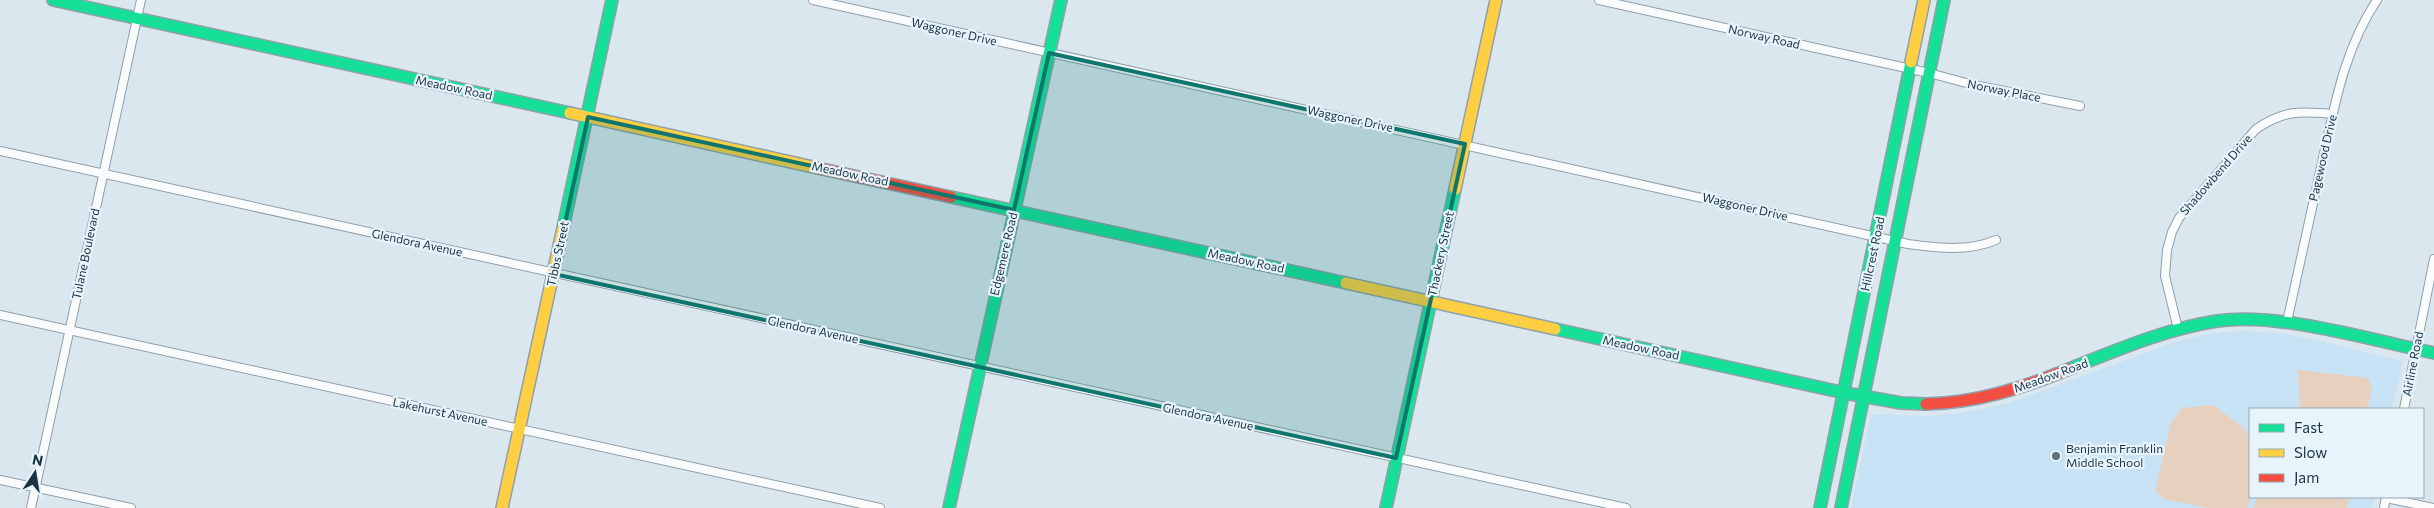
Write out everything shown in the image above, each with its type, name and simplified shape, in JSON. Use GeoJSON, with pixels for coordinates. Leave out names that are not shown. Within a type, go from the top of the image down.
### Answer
{"type":"FeatureCollection","features":[{"type":"Feature","properties":{"kind":"street","name":"Meadow Road"},"geometry":{"type":"LineString","coordinates":[[54,0],[1845,393],[1920,405],[1969,401],[1997,395],[2178,329],[2233,320],[2287,322],[2434,353]]}},
{"type":"Feature","properties":{"kind":"street","name":"Tulane Boulevard"},"geometry":{"type":"LineString","coordinates":[[30,508],[141,0]]}},
{"type":"Feature","properties":{"kind":"street","name":"Tibbs Street"},"geometry":{"type":"LineString","coordinates":[[502,508],[612,0]]}},
{"type":"Feature","properties":{"kind":"street","name":"Waggoner Drive"},"geometry":{"type":"LineString","coordinates":[[813,0],[1886,239],[1944,248],[1972,246],[1996,240]]}},
{"type":"Feature","properties":{"kind":"street","name":"Edgemere Road"},"geometry":{"type":"LineString","coordinates":[[949,508],[1060,0]]}},
{"type":"Feature","properties":{"kind":"street","name":"Thackery Street"},"geometry":{"type":"LineString","coordinates":[[1386,508],[1496,0]]}},
{"type":"Feature","properties":{"kind":"street","name":"Norway Road"},"geometry":{"type":"LineString","coordinates":[[1599,0],[1929,73]]}},
{"type":"Feature","properties":{"kind":"street","name":"Hillcrest Road"},"geometry":{"type":"LineString","coordinates":[[1841,508],[1864,396],[1910,69],[1924,0]]}},
{"type":"Feature","properties":{"kind":"street","name":"Hillcrest Road"},"geometry":{"type":"LineString","coordinates":[[1820,508],[1845,393],[1929,73],[1944,0]]}},
{"type":"Feature","properties":{"kind":"street","name":"Pagewood Drive"},"geometry":{"type":"LineString","coordinates":[[2287,322],[2333,114],[2354,39],[2376,0]]}},
{"type":"Feature","properties":{"kind":"street","name":"Norway Place"},"geometry":{"type":"LineString","coordinates":[[1929,73],[1974,86],[2080,106]]}},
{"type":"Feature","properties":{"kind":"street","name":"Shadowbend Drive"},"geometry":{"type":"LineString","coordinates":[[2178,329],[2165,276],[2167,250],[2179,218],[2256,129],[2270,120],[2293,112],[2333,114]]}},
{"type":"Feature","properties":{"kind":"street","name":"Glendora Avenue"},"geometry":{"type":"LineString","coordinates":[[0,151],[1626,508]]}},
{"type":"Feature","properties":{"kind":"street","name":"Airline Road"},"geometry":{"type":"LineString","coordinates":[[2404,408],[2434,259]]}},
{"type":"Feature","properties":{"kind":"street","name":"Lakehurst Avenue"},"geometry":{"type":"LineString","coordinates":[[0,315],[880,508]]}},
{"type":"Feature","properties":{"kind":"street"},"geometry":{"type":"LineString","coordinates":[[0,480],[130,508]]}},
{"type":"Feature","properties":{"kind":"street"},"geometry":{"type":"LineString","coordinates":[[2390,498],[2434,508]]}},
{"type":"Feature","properties":{"kind":"highlighted area"},"geometry":{"type":"Polygon","coordinates":[[[1049,53],[1465,144],[1396,458],[554,274],[588,117],[1014,210],[1049,53]]]}},
{"type":"Feature","properties":{"kind":"shaded area","name":"Benjamin Franklin Middle School"},"geometry":{"type":"Polygon","coordinates":[[[2246,331],[2288,334],[2403,361],[2392,408],[2249,408],[2249,498],[2374,498],[2372,508],[1851,508],[1871,414],[1925,416],[1960,413],[2010,403],[2172,343],[2211,333],[2246,331]]]}},
{"type":"Feature","properties":{"kind":"shaded area"},"geometry":{"type":"Polygon","coordinates":[[[2298,370],[2368,378],[2372,390],[2367,408],[2300,408],[2298,370]]]}},
{"type":"Feature","properties":{"kind":"shaded area"},"geometry":{"type":"Polygon","coordinates":[[[2213,405],[2245,429],[2249,437],[2249,498],[2251,498],[2247,508],[2209,508],[2164,499],[2155,491],[2171,423],[2182,408],[2213,405]]]}},
{"type":"Feature","properties":{"kind":"shaded area"},"geometry":{"type":"Polygon","coordinates":[[[2257,498],[2350,498],[2347,508],[2253,508],[2257,498]]]}},
{"type":"Feature","properties":{"kind":"traffic: fast"},"geometry":{"type":"LineString","coordinates":[[53,0],[570,113]]}},
{"type":"Feature","properties":{"kind":"traffic: fast"},"geometry":{"type":"LineString","coordinates":[[563,228],[612,0]]}},
{"type":"Feature","properties":{"kind":"traffic: fast"},"geometry":{"type":"LineString","coordinates":[[949,508],[1061,0]]}},
{"type":"Feature","properties":{"kind":"traffic: fast"},"geometry":{"type":"LineString","coordinates":[[1841,508],[1944,0]]}},
{"type":"Feature","properties":{"kind":"traffic: fast"},"geometry":{"type":"LineString","coordinates":[[1820,508],[1911,62]]}},
{"type":"Feature","properties":{"kind":"traffic: fast"},"geometry":{"type":"LineString","coordinates":[[1386,508],[1455,189]]}},
{"type":"Feature","properties":{"kind":"traffic: fast"},"geometry":{"type":"LineString","coordinates":[[951,197],[1346,283]]}},
{"type":"Feature","properties":{"kind":"traffic: fast"},"geometry":{"type":"LineString","coordinates":[[2069,369],[2179,329],[2217,321],[2242,319],[2268,320],[2325,329],[2434,353]]}},
{"type":"Feature","properties":{"kind":"traffic: fast"},"geometry":{"type":"LineString","coordinates":[[1555,329],[1845,393],[1901,403],[1926,404]]}},
{"type":"Feature","properties":{"kind":"traffic: slow"},"geometry":{"type":"LineString","coordinates":[[1455,189],[1496,0]]}},
{"type":"Feature","properties":{"kind":"traffic: slow"},"geometry":{"type":"LineString","coordinates":[[1911,62],[1924,0]]}},
{"type":"Feature","properties":{"kind":"traffic: slow"},"geometry":{"type":"LineString","coordinates":[[570,113],[822,169]]}},
{"type":"Feature","properties":{"kind":"traffic: slow"},"geometry":{"type":"LineString","coordinates":[[502,508],[563,228]]}},
{"type":"Feature","properties":{"kind":"traffic: slow"},"geometry":{"type":"LineString","coordinates":[[1346,283],[1555,329]]}},
{"type":"Feature","properties":{"kind":"traffic: jam"},"geometry":{"type":"LineString","coordinates":[[822,169],[951,197]]}},
{"type":"Feature","properties":{"kind":"traffic: jam"},"geometry":{"type":"LineString","coordinates":[[1926,404],[1963,401],[1999,393],[2069,369]]}},
{"type":"Feature","properties":{"kind":"place","name":"Benjamin Franklin Middle School"},"geometry":{"type":"Point","coordinates":[2056,456]}}]}
